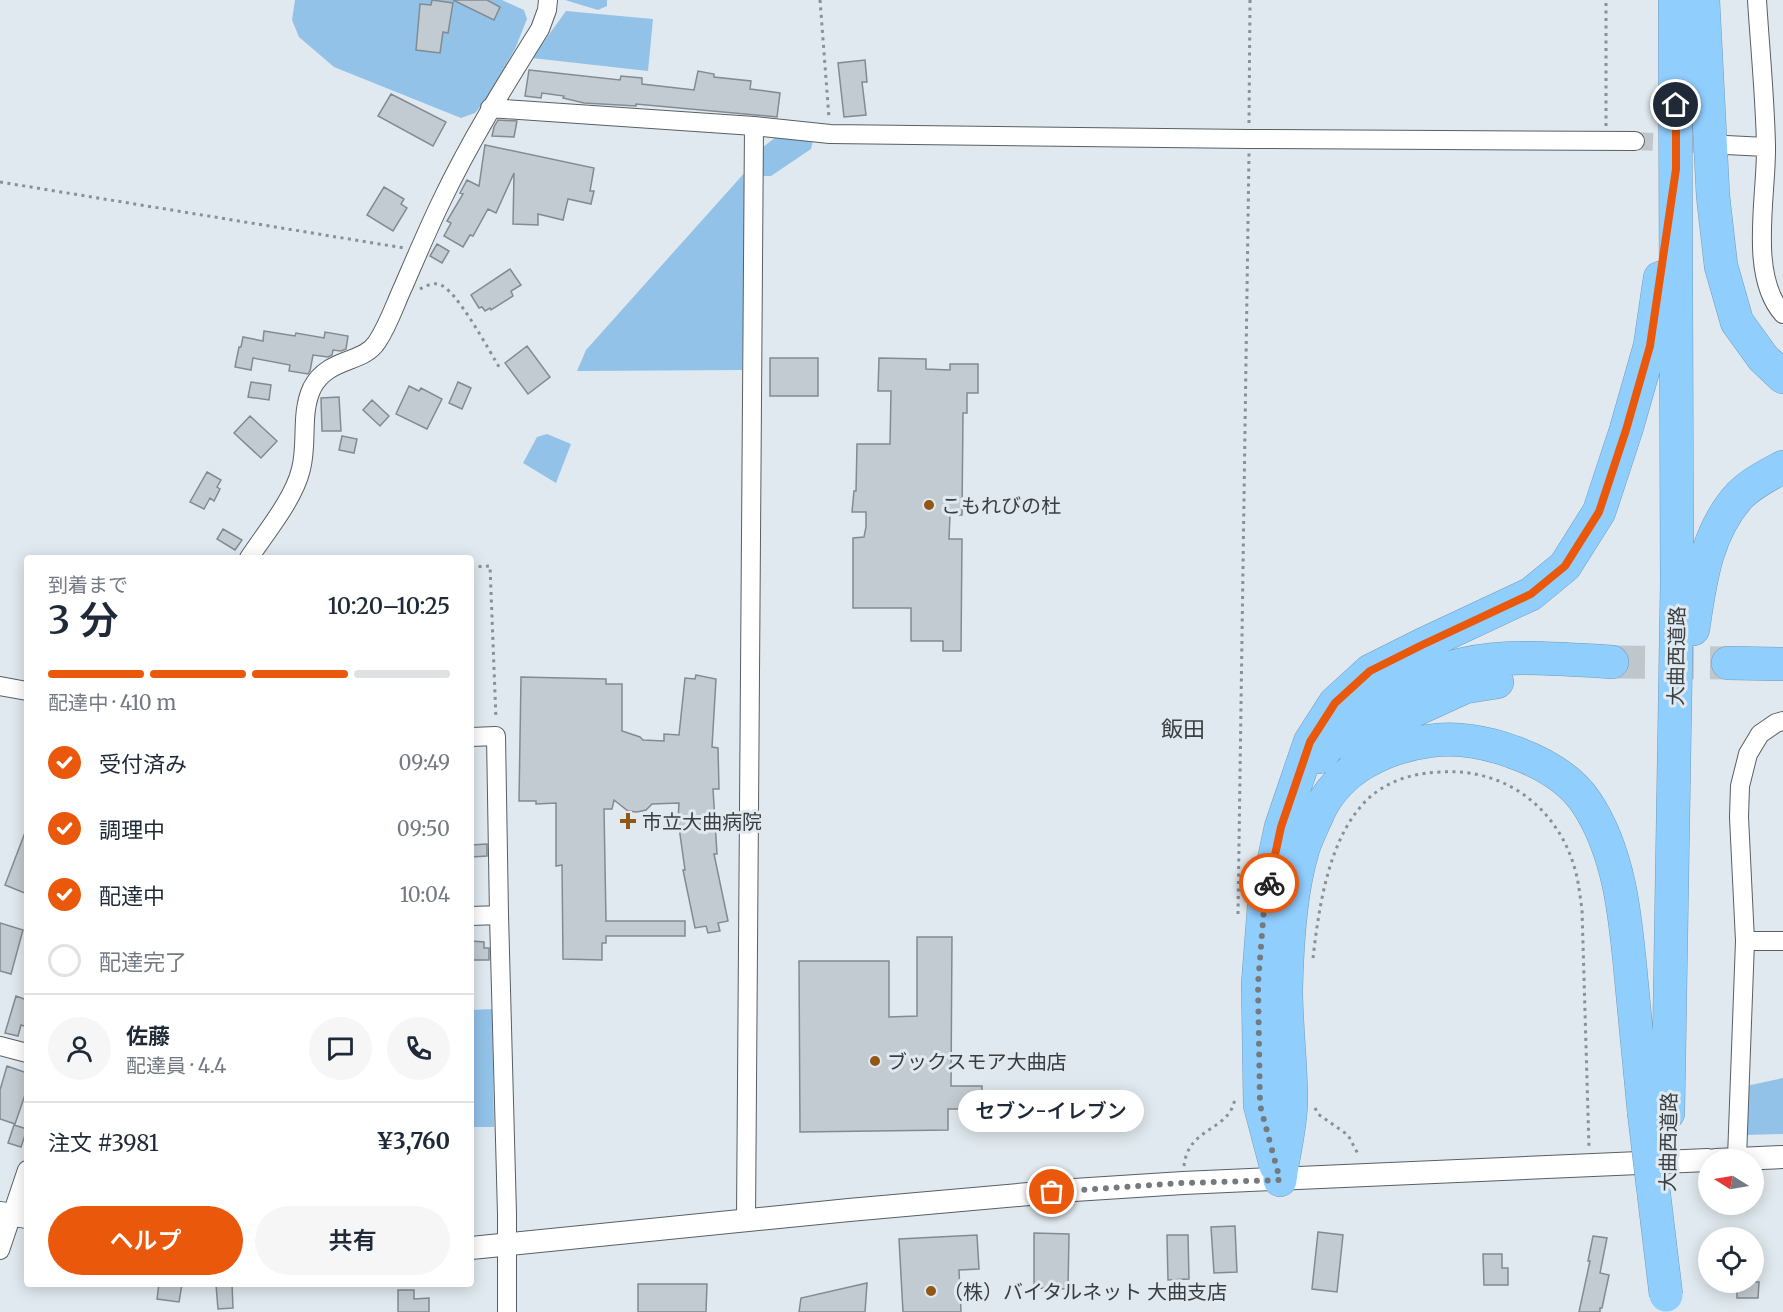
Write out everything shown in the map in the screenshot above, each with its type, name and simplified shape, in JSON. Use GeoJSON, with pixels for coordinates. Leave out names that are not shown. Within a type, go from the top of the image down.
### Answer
{"type":"FeatureCollection","features":[{"type":"Feature","properties":{"kind":"highway","name":"大曲西道路"},"geometry":{"type":"LineString","coordinates":[[1656,1112],[1677,583],[1675,0]]}},
{"type":"Feature","properties":{"kind":"highway"},"geometry":{"type":"LineString","coordinates":[[1703,0],[1713,196],[1721,266],[1737,322],[1763,358],[1783,377]]}},
{"type":"Feature","properties":{"kind":"highway"},"geometry":{"type":"LineString","coordinates":[[1280,1180],[1260,1105],[1258,984],[1264,908],[1281,827],[1310,742],[1335,703],[1370,671],[1531,594],[1565,566],[1599,512],[1650,346],[1676,169]]}},
{"type":"Feature","properties":{"kind":"highway"},"geometry":{"type":"LineString","coordinates":[[1656,1112],[1692,633],[1701,575],[1717,527],[1740,495],[1783,467]]}},
{"type":"Feature","properties":{"kind":"highway"},"geometry":{"type":"LineString","coordinates":[[1280,1180],[1291,1102],[1286,988],[1292,902],[1303,848],[1321,808],[1338,782],[1371,740],[1395,719],[1465,687],[1614,672],[1519,658],[1468,664],[1428,675],[1396,689],[1340,732],[1317,759],[1281,827]]}},
{"type":"Feature","properties":{"kind":"highway"},"geometry":{"type":"LineString","coordinates":[[1783,664],[1729,673],[1783,684]]}},
{"type":"Feature","properties":{"kind":"highway"},"geometry":{"type":"LineString","coordinates":[[1338,782],[1373,757],[1392,749],[1442,739],[1472,741],[1503,748],[1533,759],[1564,777],[1586,802],[1609,848],[1624,906],[1656,1112],[1666,1304]]}},
{"type":"Feature","properties":{"kind":"street"},"geometry":{"type":"LineString","coordinates":[[251,555],[297,485],[302,466],[306,405],[312,389],[320,376],[335,365],[359,356],[375,345],[386,327],[418,250],[463,154],[540,29],[548,0]]}},
{"type":"Feature","properties":{"kind":"street"},"geometry":{"type":"LineString","coordinates":[[1757,0],[1766,147],[1762,255],[1765,274],[1776,306],[1783,314]]}},
{"type":"Feature","properties":{"kind":"street"},"geometry":{"type":"LineString","coordinates":[[490,108],[754,126],[830,134],[1249,140],[1635,141]]}},
{"type":"Feature","properties":{"kind":"street"},"geometry":{"type":"LineString","coordinates":[[746,1220],[754,126]]}},
{"type":"Feature","properties":{"kind":"street"},"geometry":{"type":"LineString","coordinates":[[1726,145],[1766,147]]}},
{"type":"Feature","properties":{"kind":"street"},"geometry":{"type":"LineString","coordinates":[[0,686],[24,690]]}},
{"type":"Feature","properties":{"kind":"street"},"geometry":{"type":"LineString","coordinates":[[1727,1149],[1745,941],[1738,817],[1740,786],[1748,754],[1760,734],[1783,721]]}},
{"type":"Feature","properties":{"kind":"street"},"geometry":{"type":"LineString","coordinates":[[474,737],[496,736],[507,1312]]}},
{"type":"Feature","properties":{"kind":"street"},"geometry":{"type":"LineString","coordinates":[[474,916],[499,915]]}},
{"type":"Feature","properties":{"kind":"street"},"geometry":{"type":"LineString","coordinates":[[1745,941],[1783,941]]}},
{"type":"Feature","properties":{"kind":"street"},"geometry":{"type":"LineString","coordinates":[[1,1050],[24,1053]]}},
{"type":"Feature","properties":{"kind":"street"},"geometry":{"type":"LineString","coordinates":[[1764,1158],[1783,1157]]}},
{"type":"Feature","properties":{"kind":"street"},"geometry":{"type":"LineString","coordinates":[[474,1248],[1074,1190],[1183,1183],[1698,1161]]}},
{"type":"Feature","properties":{"kind":"street"},"geometry":{"type":"LineString","coordinates":[[0,1250],[24,1180]]}},
{"type":"Feature","properties":{"kind":"path"},"geometry":{"type":"LineString","coordinates":[[820,0],[830,134]]}},
{"type":"Feature","properties":{"kind":"path"},"geometry":{"type":"LineString","coordinates":[[1238,914],[1250,0]]}},
{"type":"Feature","properties":{"kind":"path"},"geometry":{"type":"LineString","coordinates":[[1606,0],[1606,140]]}},
{"type":"Feature","properties":{"kind":"path"},"geometry":{"type":"LineString","coordinates":[[0,182],[418,250]]}},
{"type":"Feature","properties":{"kind":"path"},"geometry":{"type":"LineString","coordinates":[[397,300],[426,286],[440,284],[452,292],[501,370]]}},
{"type":"Feature","properties":{"kind":"path"},"geometry":{"type":"LineString","coordinates":[[474,567],[490,566],[496,736]]}},
{"type":"Feature","properties":{"kind":"path"},"geometry":{"type":"LineString","coordinates":[[1311,968],[1322,899],[1331,864],[1342,837],[1357,813],[1370,798],[1400,778],[1449,771],[1498,780],[1518,789],[1536,804],[1563,840],[1575,872],[1582,909],[1589,1166]]}},
{"type":"Feature","properties":{"kind":"path"},"geometry":{"type":"LineString","coordinates":[[1183,1183],[1185,1157],[1189,1147],[1227,1116],[1234,1105],[1235,1093]]}},
{"type":"Feature","properties":{"kind":"path"},"geometry":{"type":"LineString","coordinates":[[1314,1106],[1318,1114],[1348,1135],[1356,1146],[1363,1176]]}},
{"type":"Feature","properties":{"kind":"shaded area"},"geometry":{"type":"Polygon","coordinates":[[[295,0],[502,0],[524,10],[527,19],[515,49],[484,102],[475,113],[461,118],[334,67],[299,37],[292,20],[295,0]]]}},
{"type":"Feature","properties":{"kind":"shaded area"},"geometry":{"type":"Polygon","coordinates":[[[565,0],[607,0],[607,6],[598,10],[565,0]]]}},
{"type":"Feature","properties":{"kind":"shaded area"},"geometry":{"type":"Polygon","coordinates":[[[566,11],[653,19],[648,71],[532,58],[566,11]]]}},
{"type":"Feature","properties":{"kind":"shaded area"},"geometry":{"type":"Polygon","coordinates":[[[780,134],[813,140],[811,149],[771,176],[762,176],[763,147],[780,134]]]}},
{"type":"Feature","properties":{"kind":"shaded area"},"geometry":{"type":"Polygon","coordinates":[[[747,170],[742,370],[577,371],[586,350],[747,170]]]}},
{"type":"Feature","properties":{"kind":"shaded area"},"geometry":{"type":"Polygon","coordinates":[[[547,434],[571,444],[556,483],[523,463],[537,437],[547,434]]]}},
{"type":"Feature","properties":{"kind":"shaded area"},"geometry":{"type":"Polygon","coordinates":[[[492,1009],[494,1127],[474,1127],[474,1010],[492,1009]]]}},
{"type":"Feature","properties":{"kind":"shaded area"},"geometry":{"type":"Polygon","coordinates":[[[1783,1078],[1783,1134],[1745,1135],[1746,1086],[1783,1078]]]}},
{"type":"Feature","properties":{"kind":"building"},"geometry":{"type":"Polygon","coordinates":[[[432,0],[453,3],[448,33],[443,32],[440,53],[416,50],[420,4],[431,5],[432,0]]]}},
{"type":"Feature","properties":{"kind":"building"},"geometry":{"type":"Polygon","coordinates":[[[453,0],[487,0],[500,7],[494,20],[453,0]]]}},
{"type":"Feature","properties":{"kind":"building"},"geometry":{"type":"Polygon","coordinates":[[[865,60],[867,82],[862,82],[866,115],[844,117],[838,63],[865,60]]]}},
{"type":"Feature","properties":{"kind":"building"},"geometry":{"type":"Polygon","coordinates":[[[529,70],[620,80],[621,76],[642,78],[642,84],[694,90],[698,71],[714,74],[714,77],[751,81],[750,89],[780,93],[777,117],[636,104],[636,106],[584,103],[563,98],[564,96],[542,93],[541,98],[525,96],[529,70]]]}},
{"type":"Feature","properties":{"kind":"building"},"geometry":{"type":"Polygon","coordinates":[[[391,94],[446,122],[433,146],[378,116],[391,94]]]}},
{"type":"Feature","properties":{"kind":"building"},"geometry":{"type":"Polygon","coordinates":[[[498,120],[517,121],[514,137],[492,136],[498,120]]]}},
{"type":"Feature","properties":{"kind":"building"},"geometry":{"type":"Polygon","coordinates":[[[485,145],[594,168],[590,191],[594,191],[591,204],[568,199],[563,220],[538,214],[538,225],[513,224],[514,173],[496,213],[488,209],[473,236],[470,235],[463,247],[444,236],[451,223],[447,221],[463,194],[460,193],[467,180],[479,186],[485,145]]]}},
{"type":"Feature","properties":{"kind":"building"},"geometry":{"type":"Polygon","coordinates":[[[384,187],[404,199],[401,204],[407,208],[393,231],[367,215],[384,187]]]}},
{"type":"Feature","properties":{"kind":"building"},"geometry":{"type":"Polygon","coordinates":[[[437,244],[449,251],[442,263],[430,256],[437,244]]]}},
{"type":"Feature","properties":{"kind":"building"},"geometry":{"type":"Polygon","coordinates":[[[510,269],[521,285],[511,291],[513,296],[491,310],[490,308],[485,311],[482,307],[479,308],[471,295],[510,269]]]}},
{"type":"Feature","properties":{"kind":"building"},"geometry":{"type":"Polygon","coordinates":[[[264,331],[324,338],[325,332],[348,336],[346,349],[333,350],[332,355],[328,357],[313,355],[308,374],[289,371],[290,365],[253,358],[251,370],[235,367],[243,337],[263,341],[264,331]]]}},
{"type":"Feature","properties":{"kind":"building"},"geometry":{"type":"Polygon","coordinates":[[[527,346],[550,377],[528,394],[505,363],[527,346]]]}},
{"type":"Feature","properties":{"kind":"building"},"geometry":{"type":"Polygon","coordinates":[[[770,358],[818,358],[818,396],[770,396],[770,358]]]}},
{"type":"Feature","properties":{"kind":"building","name":"こもれびの杜"},"geometry":{"type":"Polygon","coordinates":[[[879,358],[926,359],[926,369],[950,370],[950,364],[978,364],[978,393],[967,393],[967,413],[963,413],[962,515],[950,515],[949,539],[962,539],[961,651],[943,651],[943,641],[911,641],[911,608],[853,608],[853,538],[864,537],[866,527],[866,512],[852,512],[854,491],[856,491],[857,444],[890,444],[891,391],[878,391],[879,358]]]}},
{"type":"Feature","properties":{"kind":"building"},"geometry":{"type":"Polygon","coordinates":[[[251,382],[271,385],[269,400],[248,397],[251,382]]]}},
{"type":"Feature","properties":{"kind":"building"},"geometry":{"type":"Polygon","coordinates":[[[458,382],[471,388],[462,409],[449,403],[458,382]]]}},
{"type":"Feature","properties":{"kind":"building"},"geometry":{"type":"Polygon","coordinates":[[[409,386],[419,391],[421,388],[442,399],[427,429],[396,414],[409,386]]]}},
{"type":"Feature","properties":{"kind":"building"},"geometry":{"type":"Polygon","coordinates":[[[339,397],[341,431],[322,431],[321,398],[339,397]]]}},
{"type":"Feature","properties":{"kind":"building"},"geometry":{"type":"Polygon","coordinates":[[[372,400],[389,416],[380,426],[363,410],[372,400]]]}},
{"type":"Feature","properties":{"kind":"building"},"geometry":{"type":"Polygon","coordinates":[[[250,416],[277,441],[261,458],[234,433],[250,416]]]}},
{"type":"Feature","properties":{"kind":"building"},"geometry":{"type":"Polygon","coordinates":[[[342,436],[357,439],[354,453],[339,450],[342,436]]]}},
{"type":"Feature","properties":{"kind":"building"},"geometry":{"type":"Polygon","coordinates":[[[207,472],[221,480],[217,487],[220,489],[214,501],[210,498],[204,509],[190,502],[207,472]]]}},
{"type":"Feature","properties":{"kind":"building"},"geometry":{"type":"Polygon","coordinates":[[[223,529],[242,540],[235,550],[217,539],[223,529]]]}},
{"type":"Feature","properties":{"kind":"building"},"geometry":{"type":"Polygon","coordinates":[[[696,675],[716,679],[712,747],[718,748],[719,789],[713,789],[717,854],[714,854],[728,921],[718,923],[720,931],[708,933],[706,926],[695,928],[683,870],[685,870],[678,820],[679,803],[652,804],[646,810],[637,812],[628,811],[614,800],[612,809],[604,809],[606,921],[685,921],[685,936],[606,936],[606,943],[602,943],[602,960],[563,959],[562,865],[556,866],[556,803],[536,804],[536,801],[519,801],[521,677],[606,679],[606,684],[622,684],[622,731],[643,740],[664,741],[664,734],[679,735],[685,678],[695,679],[696,675]]]}},
{"type":"Feature","properties":{"kind":"building"},"geometry":{"type":"Polygon","coordinates":[[[24,835],[24,893],[5,885],[24,835]]]}},
{"type":"Feature","properties":{"kind":"building"},"geometry":{"type":"Polygon","coordinates":[[[487,844],[487,856],[474,857],[474,845],[487,844]]]}},
{"type":"Feature","properties":{"kind":"building"},"geometry":{"type":"Polygon","coordinates":[[[0,923],[23,930],[11,974],[0,971],[0,923]]]}},
{"type":"Feature","properties":{"kind":"building","name":"ブックスモア大曲店"},"geometry":{"type":"Polygon","coordinates":[[[917,937],[952,937],[951,1086],[982,1086],[982,1109],[948,1109],[948,1130],[800,1132],[799,961],[889,961],[889,1017],[917,1016],[917,937]]]}},
{"type":"Feature","properties":{"kind":"building"},"geometry":{"type":"Polygon","coordinates":[[[474,941],[484,942],[484,948],[489,948],[489,960],[474,960],[474,941]]]}},
{"type":"Feature","properties":{"kind":"building"},"geometry":{"type":"Polygon","coordinates":[[[16,996],[24,999],[24,1026],[21,1025],[18,1036],[5,1033],[16,996]]]}},
{"type":"Feature","properties":{"kind":"building"},"geometry":{"type":"Polygon","coordinates":[[[7,1066],[24,1072],[24,1098],[15,1124],[0,1119],[0,1090],[7,1066]]]}},
{"type":"Feature","properties":{"kind":"building"},"geometry":{"type":"Polygon","coordinates":[[[14,1125],[24,1128],[21,1147],[8,1143],[14,1125]]]}},
{"type":"Feature","properties":{"kind":"building"},"geometry":{"type":"Polygon","coordinates":[[[1235,1226],[1237,1272],[1214,1273],[1211,1227],[1235,1226]]]}},
{"type":"Feature","properties":{"kind":"building"},"geometry":{"type":"Polygon","coordinates":[[[1318,1232],[1343,1235],[1337,1292],[1312,1289],[1318,1232]]]}},
{"type":"Feature","properties":{"kind":"building"},"geometry":{"type":"Polygon","coordinates":[[[1034,1233],[1069,1234],[1068,1289],[1034,1288],[1034,1233]]]}},
{"type":"Feature","properties":{"kind":"building","name":"（株）バイタルネット 大曲支店"},"geometry":{"type":"Polygon","coordinates":[[[977,1235],[979,1269],[959,1270],[961,1312],[903,1312],[899,1239],[977,1235]]]}},
{"type":"Feature","properties":{"kind":"building"},"geometry":{"type":"Polygon","coordinates":[[[1167,1235],[1188,1235],[1189,1279],[1168,1280],[1167,1235]]]}},
{"type":"Feature","properties":{"kind":"building"},"geometry":{"type":"Polygon","coordinates":[[[1593,1236],[1607,1238],[1600,1273],[1609,1275],[1600,1312],[1579,1312],[1590,1261],[1588,1261],[1593,1236]]]}},
{"type":"Feature","properties":{"kind":"building"},"geometry":{"type":"Polygon","coordinates":[[[1483,1254],[1502,1254],[1502,1268],[1508,1268],[1508,1285],[1484,1285],[1483,1254]]]}},
{"type":"Feature","properties":{"kind":"building"},"geometry":{"type":"Polygon","coordinates":[[[867,1283],[865,1312],[799,1312],[801,1298],[867,1283]]]}},
{"type":"Feature","properties":{"kind":"building"},"geometry":{"type":"Polygon","coordinates":[[[638,1284],[707,1284],[706,1312],[638,1312],[638,1284]]]}},
{"type":"Feature","properties":{"kind":"building"},"geometry":{"type":"Polygon","coordinates":[[[159,1287],[182,1287],[179,1302],[157,1299],[159,1287]]]}},
{"type":"Feature","properties":{"kind":"building"},"geometry":{"type":"Polygon","coordinates":[[[216,1287],[232,1287],[233,1308],[218,1309],[216,1287]]]}},
{"type":"Feature","properties":{"kind":"building"},"geometry":{"type":"Polygon","coordinates":[[[398,1290],[414,1290],[414,1299],[429,1298],[429,1312],[398,1312],[398,1290]]]}},
{"type":"Feature","properties":{"kind":"building"},"geometry":{"type":"Polygon","coordinates":[[[1737,1293],[1758,1293],[1758,1298],[1737,1298],[1737,1293]]]}},
{"type":"Feature","properties":{"kind":"tunnel"},"geometry":{"type":"LineString","coordinates":[[1635,141],[1717,145]]}},
{"type":"Feature","properties":{"kind":"tunnel"},"geometry":{"type":"LineString","coordinates":[[1612,662],[1728,663]]}},
{"type":"Feature","properties":{"kind":"way so far"},"geometry":{"type":"LineString","coordinates":[[1052,1192],[1183,1183],[1280,1180],[1260,1105],[1258,984],[1264,908],[1269,883]]}},
{"type":"Feature","properties":{"kind":"place","name":"こもれびの杜"},"geometry":{"type":"Point","coordinates":[929,505]}},
{"type":"Feature","properties":{"kind":"place","name":"市立大曲病院"},"geometry":{"type":"Point","coordinates":[628,821]}},
{"type":"Feature","properties":{"kind":"place","name":"ブックスモア大曲店"},"geometry":{"type":"Point","coordinates":[875,1061]}},
{"type":"Feature","properties":{"kind":"place","name":"セブン-イレブン"},"geometry":{"type":"Point","coordinates":[1052,1192]}},
{"type":"Feature","properties":{"kind":"place","name":"（株）バイタルネット 大曲支店"},"geometry":{"type":"Point","coordinates":[931,1291]}},
{"type":"Feature","properties":{"kind":"district","name":"飯田"},"geometry":{"type":"Point","coordinates":[1183,729]}},
{"type":"Feature","properties":{"kind":"route"},"geometry":{"type":"LineString","coordinates":[[1269,883],[1281,827],[1310,742],[1335,703],[1370,671],[1531,594],[1565,566],[1599,512],[1650,346],[1676,169],[1676,105]]}}]}
